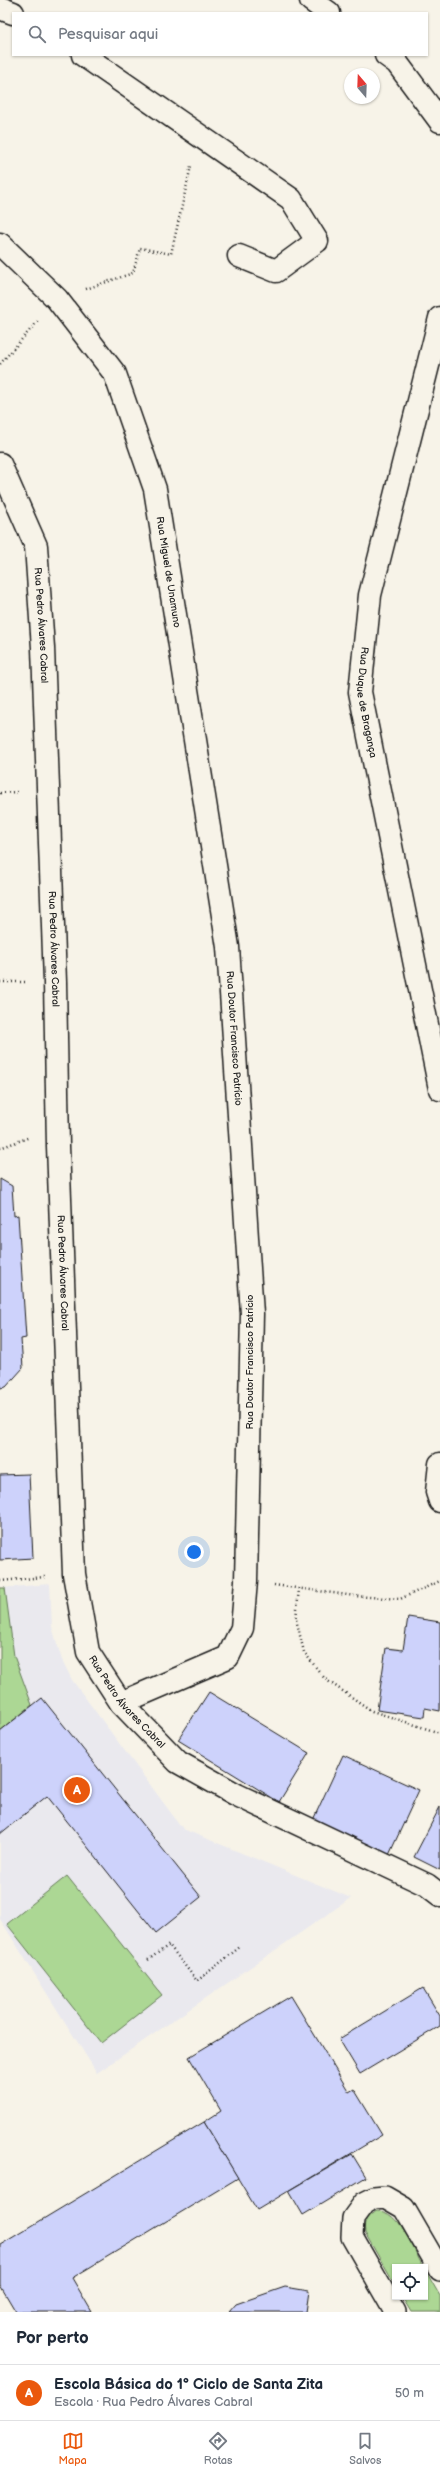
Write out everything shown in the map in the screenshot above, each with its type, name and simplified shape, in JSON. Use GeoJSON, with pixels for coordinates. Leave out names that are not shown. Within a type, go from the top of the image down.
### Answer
{"type":"FeatureCollection","features":[{"type":"Feature","properties":{"kind":"street"},"geometry":{"type":"LineString","coordinates":[[311,0],[328,12]]}},
{"type":"Feature","properties":{"kind":"street"},"geometry":{"type":"LineString","coordinates":[[0,8],[12,13]]}},
{"type":"Feature","properties":{"kind":"street"},"geometry":{"type":"LineString","coordinates":[[84,56],[291,199],[317,241],[276,271],[239,256]]}},
{"type":"Feature","properties":{"kind":"street"},"geometry":{"type":"LineString","coordinates":[[387,56],[397,63],[440,121]]}},
{"type":"Feature","properties":{"kind":"street","name":"Rua Miguel de Unamuno"},"geometry":{"type":"LineString","coordinates":[[0,244],[57,299],[115,374],[155,489],[228,947]]}},
{"type":"Feature","properties":{"kind":"street","name":"Rua Duque de Bragança"},"geometry":{"type":"LineString","coordinates":[[440,318],[370,595],[360,692],[440,1089]]}},
{"type":"Feature","properties":{"kind":"street","name":"Rua Pedro Álvares Cabral"},"geometry":{"type":"LineString","coordinates":[[0,464],[36,546],[43,648],[74,1574],[88,1652],[121,1703],[178,1762],[237,1795],[427,1885],[440,1895]]}},
{"type":"Feature","properties":{"kind":"street","name":"Rua Doutor Francisco Patrício"},"geometry":{"type":"LineString","coordinates":[[121,1703],[228,1657],[242,1628],[246,1581],[252,1314],[228,947]]}},
{"type":"Feature","properties":{"kind":"street"},"geometry":{"type":"LineString","coordinates":[[440,1464],[437,1492],[440,1500]]}},
{"type":"Feature","properties":{"kind":"lane"},"geometry":{"type":"LineString","coordinates":[[395,2312],[352,2237],[353,2218],[364,2203],[374,2198],[385,2197],[404,2208],[440,2270]]}},
{"type":"Feature","properties":{"kind":"path"},"geometry":{"type":"LineString","coordinates":[[0,364],[57,299],[133,273],[140,248],[171,254],[198,134]]}},
{"type":"Feature","properties":{"kind":"path"},"geometry":{"type":"LineString","coordinates":[[0,1581],[74,1574]]}},
{"type":"Feature","properties":{"kind":"path"},"geometry":{"type":"LineString","coordinates":[[246,1581],[400,1599],[440,1581]]}},
{"type":"Feature","properties":{"kind":"path"},"geometry":{"type":"LineString","coordinates":[[299,1588],[296,1619],[304,1652],[325,1679],[372,1711],[440,1733]]}},
{"type":"Feature","properties":{"kind":"path"},"geometry":{"type":"LineString","coordinates":[[148,1960],[169,1945],[197,1981],[240,1947]]}},
{"type":"Feature","properties":{"kind":"shaded area"},"geometry":{"type":"Polygon","coordinates":[[[50,1584],[52,1627],[62,1660],[72,1680],[183,1829],[351,1898],[97,2073],[0,1919],[0,1588],[50,1584]]]}},
{"type":"Feature","properties":{"kind":"green space"},"geometry":{"type":"Polygon","coordinates":[[[0,1588],[5,1588],[14,1656],[32,1705],[0,1731],[0,1588]]]}},
{"type":"Feature","properties":{"kind":"green space"},"geometry":{"type":"Polygon","coordinates":[[[67,1876],[162,1995],[101,2043],[7,1924],[67,1876]]]}},
{"type":"Feature","properties":{"kind":"green space"},"geometry":{"type":"Polygon","coordinates":[[[377,2211],[385,2212],[392,2217],[405,2232],[421,2264],[392,2264],[392,2280],[365,2233],[366,2219],[377,2211]]]}},
{"type":"Feature","properties":{"kind":"green space"},"geometry":{"type":"Polygon","coordinates":[[[428,2275],[440,2296],[440,2312],[411,2312],[404,2300],[428,2300],[428,2275]]]}},
{"type":"Feature","properties":{"kind":"building"},"geometry":{"type":"Polygon","coordinates":[[[0,1179],[12,1186],[14,1216],[18,1215],[26,1338],[21,1339],[23,1368],[6,1387],[0,1388],[0,1179]]]}},
{"type":"Feature","properties":{"kind":"building"},"geometry":{"type":"Polygon","coordinates":[[[29,1474],[33,1558],[0,1560],[0,1475],[29,1474]]]}},
{"type":"Feature","properties":{"kind":"building"},"geometry":{"type":"Polygon","coordinates":[[[408,1617],[440,1622],[440,1711],[425,1708],[424,1717],[377,1710],[386,1648],[403,1650],[408,1617]]]}},
{"type":"Feature","properties":{"kind":"building"},"geometry":{"type":"Polygon","coordinates":[[[209,1692],[309,1753],[279,1802],[178,1740],[209,1692]]]}},
{"type":"Feature","properties":{"kind":"building"},"geometry":{"type":"Polygon","coordinates":[[[42,1698],[201,1897],[156,1933],[47,1796],[0,1834],[0,1731],[42,1698]]]}},
{"type":"Feature","properties":{"kind":"building"},"geometry":{"type":"Polygon","coordinates":[[[343,1755],[419,1790],[389,1855],[313,1820],[343,1755]]]}},
{"type":"Feature","properties":{"kind":"building"},"geometry":{"type":"Polygon","coordinates":[[[440,1807],[440,1870],[414,1857],[440,1807]]]}},
{"type":"Feature","properties":{"kind":"building"},"geometry":{"type":"Polygon","coordinates":[[[423,1988],[440,2016],[440,2026],[360,2074],[339,2039],[423,1988]]]}},
{"type":"Feature","properties":{"kind":"building"},"geometry":{"type":"Polygon","coordinates":[[[291,1996],[349,2092],[354,2089],[382,2135],[257,2210],[204,2122],[221,2111],[189,2057],[291,1996]]]}},
{"type":"Feature","properties":{"kind":"building"},"geometry":{"type":"Polygon","coordinates":[[[204,2122],[238,2178],[72,2278],[92,2312],[16,2312],[0,2285],[0,2245],[204,2122]]]}},
{"type":"Feature","properties":{"kind":"building"},"geometry":{"type":"Polygon","coordinates":[[[352,2154],[366,2177],[303,2215],[289,2191],[352,2154]]]}},
{"type":"Feature","properties":{"kind":"building"},"geometry":{"type":"Polygon","coordinates":[[[285,2287],[309,2291],[306,2312],[229,2312],[236,2304],[285,2287]]]}},
{"type":"Feature","properties":{"kind":"place","name":"Escola Básica do 1º Ciclo de Santa Zita"},"geometry":{"type":"Point","coordinates":[77,1790]}}]}
